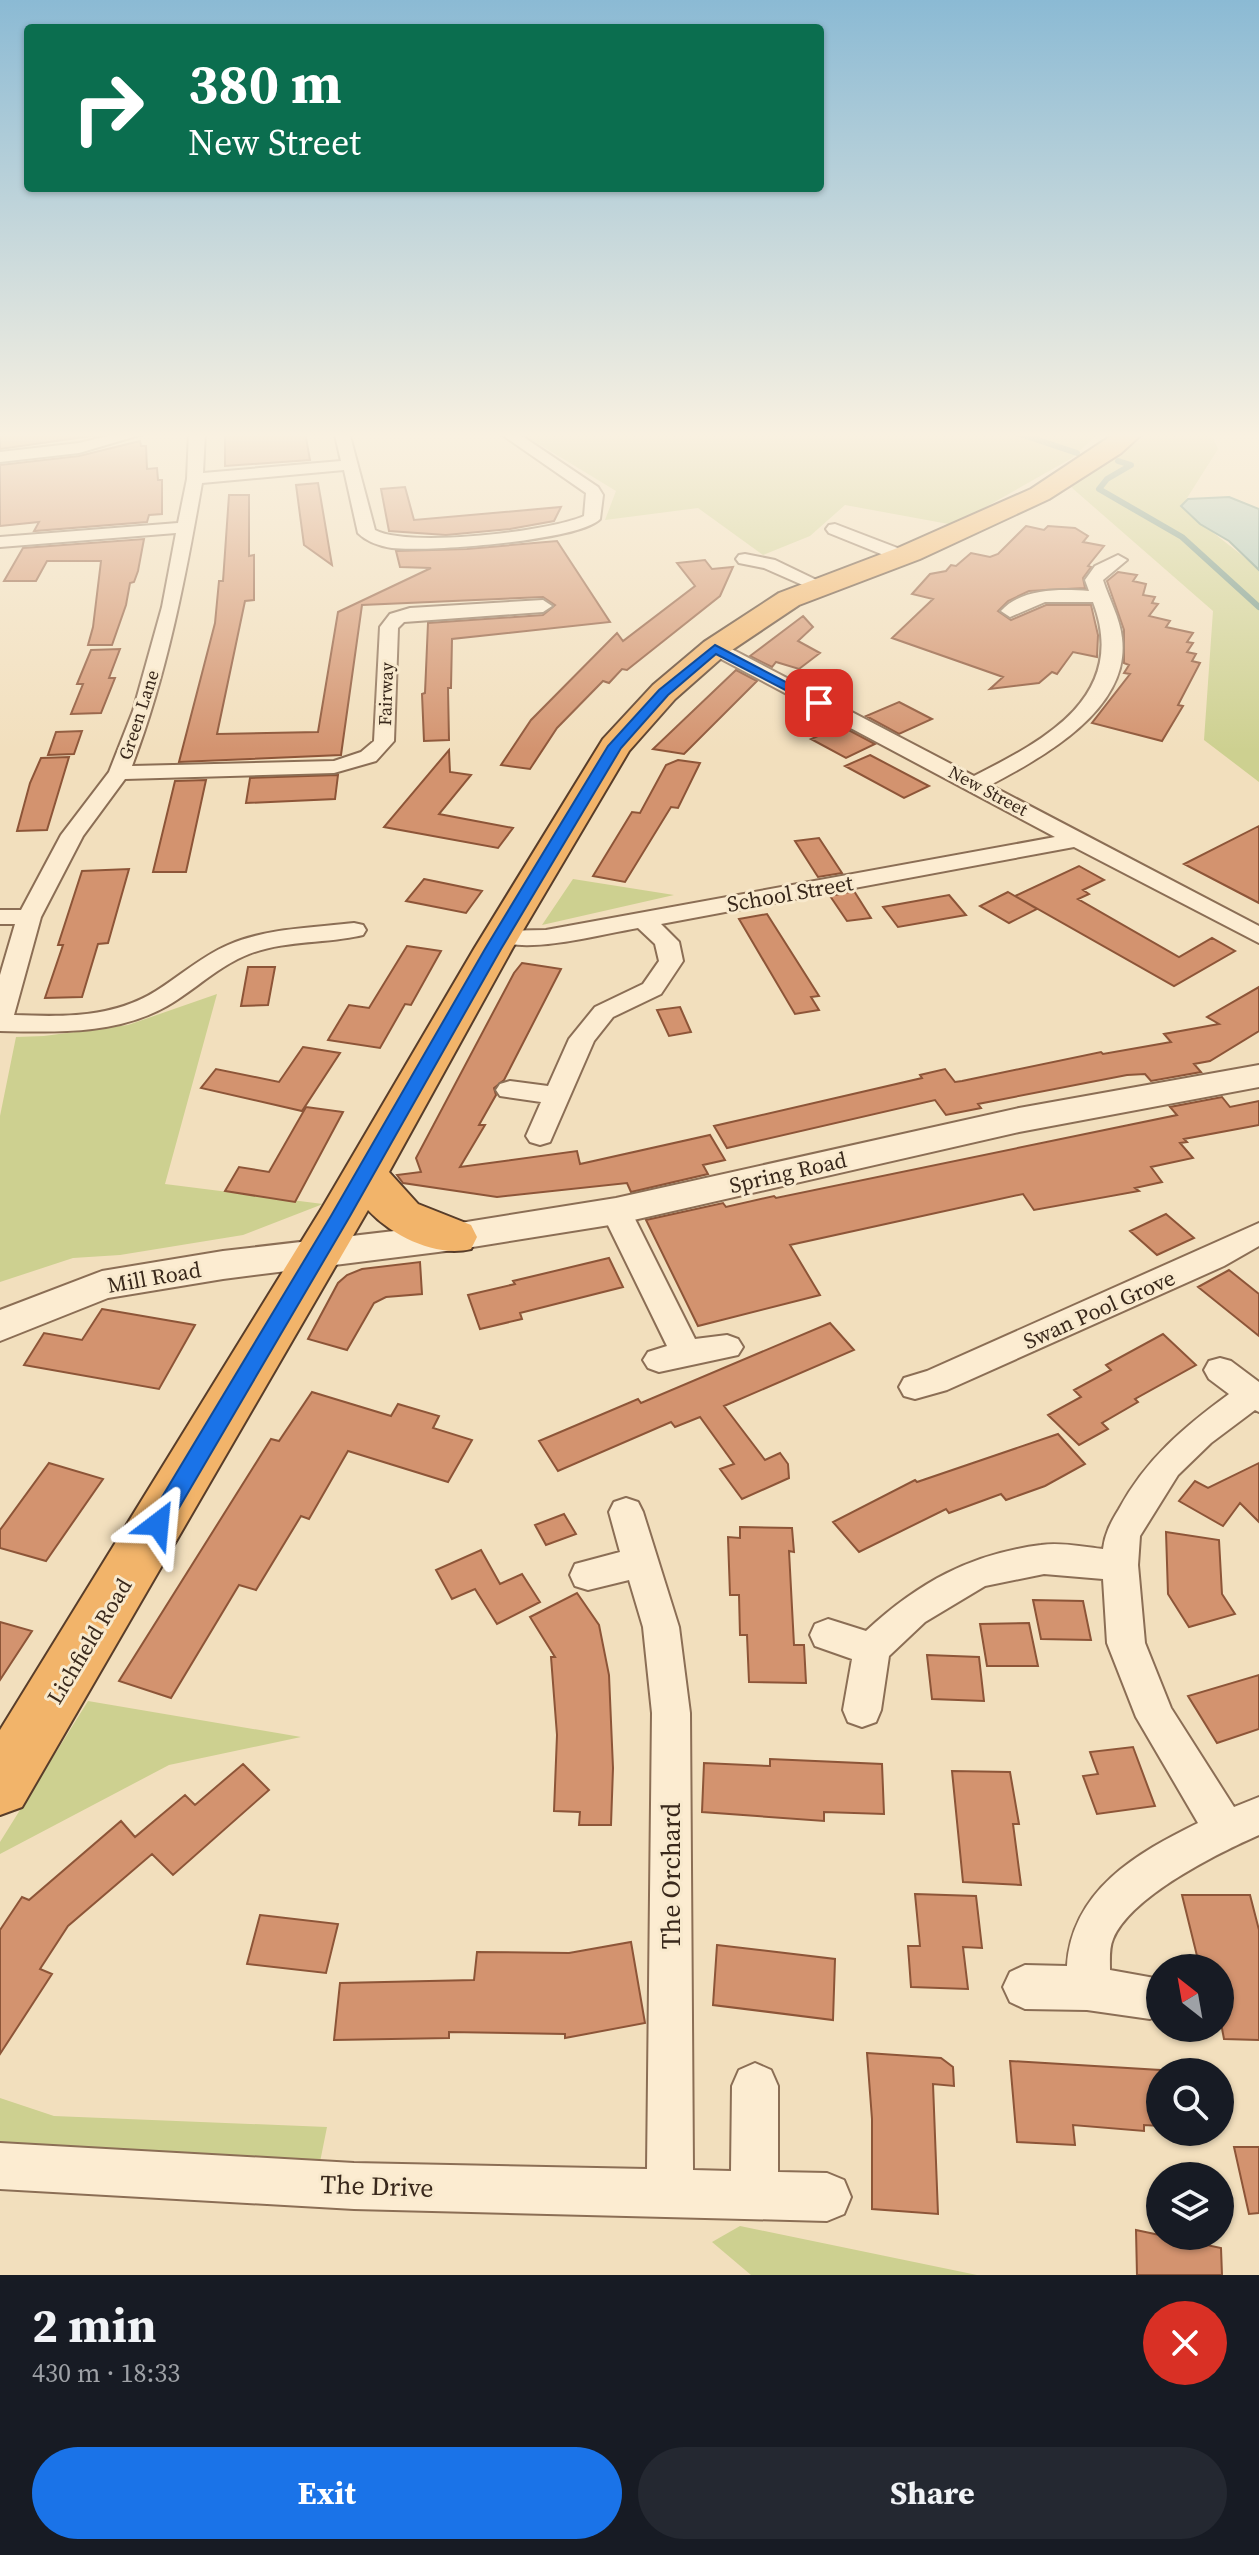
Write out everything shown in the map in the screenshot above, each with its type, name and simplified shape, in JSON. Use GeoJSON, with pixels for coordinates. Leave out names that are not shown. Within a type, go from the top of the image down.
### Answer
{"type":"FeatureCollection","features":[{"type":"Feature","properties":{"kind":"highway","name":"Lichfield Road"},"geometry":{"type":"LineString","coordinates":[[0,1786],[145,1548],[366,1172],[500,936],[615,746],[664,692],[715,648],[789,599],[942,538]]}},
{"type":"Feature","properties":{"kind":"highway"},"geometry":{"type":"LineString","coordinates":[[366,1172],[378,1193],[408,1222],[454,1237]]}},
{"type":"Feature","properties":{"kind":"street"},"geometry":{"type":"LineString","coordinates":[[0,542],[48,538]]}},
{"type":"Feature","properties":{"kind":"street","name":"Green Lane"},"geometry":{"type":"LineString","coordinates":[[0,1021],[29,917],[72,835],[119,773],[143,711],[167,622],[184,538]]}},
{"type":"Feature","properties":{"kind":"street"},"geometry":{"type":"LineString","coordinates":[[376,538],[423,544],[476,538]]}},
{"type":"Feature","properties":{"kind":"street"},"geometry":{"type":"LineString","coordinates":[[858,538],[902,556]]}},
{"type":"Feature","properties":{"kind":"street"},"geometry":{"type":"LineString","coordinates":[[975,784],[1032,755],[1078,720],[1099,689],[1113,657],[1111,627],[1094,580],[1101,570],[1118,560]]}},
{"type":"Feature","properties":{"kind":"street"},"geometry":{"type":"LineString","coordinates":[[753,564],[820,586]]}},
{"type":"Feature","properties":{"kind":"street"},"geometry":{"type":"LineString","coordinates":[[1010,611],[1035,597],[1099,597]]}},
{"type":"Feature","properties":{"kind":"street","name":"Fairway"},"geometry":{"type":"LineString","coordinates":[[119,773],[334,767],[363,760],[378,751],[384,741],[389,627],[397,618],[424,612],[543,606]]}},
{"type":"Feature","properties":{"kind":"street","name":"New Street"},"geometry":{"type":"LineString","coordinates":[[715,648],[1259,936]]}},
{"type":"Feature","properties":{"kind":"street","name":"School Street"},"geometry":{"type":"LineString","coordinates":[[500,936],[546,937],[1079,839]]}},
{"type":"Feature","properties":{"kind":"street"},"geometry":{"type":"LineString","coordinates":[[0,917],[29,917]]}},
{"type":"Feature","properties":{"kind":"street"},"geometry":{"type":"LineString","coordinates":[[540,1136],[555,1095],[582,1039],[604,1012],[652,989],[671,961],[667,942],[642,919]]}},
{"type":"Feature","properties":{"kind":"street"},"geometry":{"type":"LineString","coordinates":[[0,1021],[61,1025],[121,1016],[154,1003],[226,955],[252,944],[310,946],[354,930]]}},
{"type":"Feature","properties":{"kind":"street","name":"Spring Road"},"geometry":{"type":"LineString","coordinates":[[314,1256],[616,1211],[1019,1120],[1259,1076]]}},
{"type":"Feature","properties":{"kind":"street"},"geometry":{"type":"LineString","coordinates":[[510,1090],[555,1095]]}},
{"type":"Feature","properties":{"kind":"street"},"geometry":{"type":"LineString","coordinates":[[616,1211],[673,1356],[727,1347]]}},
{"type":"Feature","properties":{"kind":"street","name":"Swan Pool Grove"},"geometry":{"type":"LineString","coordinates":[[934,1391],[1259,1233]]}},
{"type":"Feature","properties":{"kind":"street","name":"Mill Road"},"geometry":{"type":"LineString","coordinates":[[0,1326],[102,1285],[223,1265],[314,1256]]}},
{"type":"Feature","properties":{"kind":"street"},"geometry":{"type":"LineString","coordinates":[[1087,1988],[1094,1929],[1113,1900],[1144,1877],[1242,1823],[1155,1717],[1126,1643],[1120,1565],[1122,1536],[1141,1500],[1166,1465],[1199,1434],[1256,1396],[1220,1370]]}},
{"type":"Feature","properties":{"kind":"street","name":"The Orchard"},"geometry":{"type":"LineString","coordinates":[[626,1512],[661,1627],[671,1713],[670,2194]]}},
{"type":"Feature","properties":{"kind":"street"},"geometry":{"type":"LineString","coordinates":[[862,1710],[872,1649],[912,1611],[977,1573],[1044,1559],[1120,1565]]}},
{"type":"Feature","properties":{"kind":"street"},"geometry":{"type":"LineString","coordinates":[[588,1575],[641,1562]]}},
{"type":"Feature","properties":{"kind":"street"},"geometry":{"type":"LineString","coordinates":[[828,1635],[872,1649]]}},
{"type":"Feature","properties":{"kind":"street"},"geometry":{"type":"LineString","coordinates":[[1025,1987],[1087,1988],[1146,1996]]}},
{"type":"Feature","properties":{"kind":"street"},"geometry":{"type":"LineString","coordinates":[[754,2195],[755,2086]]}},
{"type":"Feature","properties":{"kind":"street","name":"The Drive"},"geometry":{"type":"LineString","coordinates":[[0,2166],[354,2186],[827,2197]]}},
{"type":"Feature","properties":{"kind":"green space"},"geometry":{"type":"Polygon","coordinates":[[[740,538],[805,538],[763,555],[740,538]]]}},
{"type":"Feature","properties":{"kind":"green space"},"geometry":{"type":"Polygon","coordinates":[[[1130,538],[1221,538],[1259,570],[1259,782],[1204,740],[1213,611],[1130,538]]]}},
{"type":"Feature","properties":{"kind":"green space"},"geometry":{"type":"Polygon","coordinates":[[[573,879],[674,895],[542,925],[573,879]]]}},
{"type":"Feature","properties":{"kind":"green space"},"geometry":{"type":"Polygon","coordinates":[[[217,994],[165,1184],[323,1204],[243,1235],[120,1255],[73,1258],[0,1282],[0,1116],[16,1037],[128,1025],[217,994]]]}},
{"type":"Feature","properties":{"kind":"green space"},"geometry":{"type":"Polygon","coordinates":[[[88,1701],[301,1737],[169,1765],[0,1854],[0,1842],[88,1701]]]}},
{"type":"Feature","properties":{"kind":"green space"},"geometry":{"type":"Polygon","coordinates":[[[0,2098],[54,2116],[327,2127],[320,2162],[0,2142],[0,2098]]]}},
{"type":"Feature","properties":{"kind":"green space"},"geometry":{"type":"Polygon","coordinates":[[[740,2226],[977,2275],[751,2275],[712,2242],[740,2226]]]}},
{"type":"Feature","properties":{"kind":"water"},"geometry":{"type":"Polygon","coordinates":[[[1224,538],[1259,538],[1259,570],[1224,538]]]}},
{"type":"Feature","properties":{"kind":"building"},"geometry":{"type":"Polygon","coordinates":[[[226,538],[249,538],[249,556],[254,555],[254,600],[245,601],[217,734],[318,732],[338,612],[431,568],[400,567],[396,551],[467,549],[557,541],[610,622],[452,639],[451,688],[448,688],[449,740],[424,741],[422,694],[425,693],[428,623],[543,615],[555,605],[543,597],[362,605],[341,755],[179,762],[215,623],[219,581],[223,581],[226,538]]]}},
{"type":"Feature","properties":{"kind":"building"},"geometry":{"type":"Polygon","coordinates":[[[303,538],[327,538],[332,565],[304,545],[303,538]]]}},
{"type":"Feature","properties":{"kind":"building"},"geometry":{"type":"Polygon","coordinates":[[[1014,538],[1086,538],[1083,542],[1104,546],[1088,566],[1091,567],[1083,578],[1085,588],[1029,591],[1008,601],[998,611],[1011,620],[1046,605],[1091,605],[1098,635],[1097,657],[1073,652],[1057,674],[1052,672],[1039,683],[990,689],[1003,677],[892,638],[933,599],[912,594],[930,574],[946,571],[951,565],[956,566],[971,553],[990,557],[998,554],[1014,538]]]}},
{"type":"Feature","properties":{"kind":"building"},"geometry":{"type":"Polygon","coordinates":[[[144,539],[138,571],[134,582],[130,583],[112,645],[88,645],[101,561],[47,561],[36,581],[4,581],[23,548],[144,539]]]}},
{"type":"Feature","properties":{"kind":"building"},"geometry":{"type":"Polygon","coordinates":[[[705,560],[712,569],[733,567],[720,596],[627,670],[622,669],[609,683],[603,681],[557,728],[530,769],[501,765],[531,720],[617,633],[623,641],[695,586],[677,563],[705,560]]]}},
{"type":"Feature","properties":{"kind":"building"},"geometry":{"type":"Polygon","coordinates":[[[1118,572],[1137,575],[1133,581],[1146,584],[1143,595],[1155,597],[1152,603],[1158,604],[1149,616],[1170,621],[1166,627],[1193,633],[1187,642],[1193,643],[1187,652],[1196,654],[1192,661],[1200,663],[1178,705],[1183,706],[1162,741],[1092,723],[1130,674],[1124,673],[1129,665],[1124,663],[1124,630],[1107,581],[1118,572]]]}},
{"type":"Feature","properties":{"kind":"building"},"geometry":{"type":"Polygon","coordinates":[[[803,616],[813,627],[798,641],[820,653],[799,669],[776,662],[772,667],[750,656],[803,616]]]}},
{"type":"Feature","properties":{"kind":"building"},"geometry":{"type":"Polygon","coordinates":[[[120,649],[109,678],[115,678],[101,713],[71,714],[83,684],[77,684],[91,650],[120,649]]]}},
{"type":"Feature","properties":{"kind":"building"},"geometry":{"type":"Polygon","coordinates":[[[736,670],[757,681],[684,754],[653,749],[736,670]]]}},
{"type":"Feature","properties":{"kind":"building"},"geometry":{"type":"Polygon","coordinates":[[[899,702],[932,719],[899,734],[866,716],[899,702]]]}},
{"type":"Feature","properties":{"kind":"building"},"geometry":{"type":"Polygon","coordinates":[[[841,726],[875,744],[846,758],[811,739],[841,726]]]}},
{"type":"Feature","properties":{"kind":"building"},"geometry":{"type":"Polygon","coordinates":[[[82,731],[74,754],[48,755],[56,732],[82,731]]]}},
{"type":"Feature","properties":{"kind":"building"},"geometry":{"type":"Polygon","coordinates":[[[449,750],[450,772],[471,775],[439,814],[513,828],[498,848],[384,827],[449,750]]]}},
{"type":"Feature","properties":{"kind":"building"},"geometry":{"type":"Polygon","coordinates":[[[870,755],[929,786],[904,798],[845,766],[870,755]]]}},
{"type":"Feature","properties":{"kind":"building"},"geometry":{"type":"Polygon","coordinates":[[[69,757],[47,830],[17,831],[30,783],[41,758],[69,757]]]}},
{"type":"Feature","properties":{"kind":"building"},"geometry":{"type":"Polygon","coordinates":[[[678,760],[700,763],[678,808],[671,807],[625,882],[593,876],[632,812],[640,813],[666,765],[678,760]]]}},
{"type":"Feature","properties":{"kind":"building"},"geometry":{"type":"Polygon","coordinates":[[[338,775],[335,799],[246,803],[250,778],[338,775]]]}},
{"type":"Feature","properties":{"kind":"building"},"geometry":{"type":"Polygon","coordinates":[[[206,780],[186,872],[153,872],[175,781],[206,780]]]}},
{"type":"Feature","properties":{"kind":"building"},"geometry":{"type":"Polygon","coordinates":[[[1259,826],[1259,903],[1184,864],[1259,826]]]}},
{"type":"Feature","properties":{"kind":"building"},"geometry":{"type":"Polygon","coordinates":[[[819,838],[842,873],[818,877],[795,841],[819,838]]]}},
{"type":"Feature","properties":{"kind":"building"},"geometry":{"type":"Polygon","coordinates":[[[1079,866],[1104,880],[1083,890],[1089,894],[1078,899],[1179,957],[1212,938],[1235,951],[1174,986],[1015,896],[1079,866]]]}},
{"type":"Feature","properties":{"kind":"building"},"geometry":{"type":"Polygon","coordinates":[[[129,869],[108,943],[98,944],[82,997],[45,998],[63,945],[58,945],[82,871],[129,869]]]}},
{"type":"Feature","properties":{"kind":"building"},"geometry":{"type":"Polygon","coordinates":[[[424,879],[482,891],[466,913],[406,901],[424,879]]]}},
{"type":"Feature","properties":{"kind":"building"},"geometry":{"type":"Polygon","coordinates":[[[854,891],[871,918],[847,921],[830,896],[854,891]]]}},
{"type":"Feature","properties":{"kind":"building"},"geometry":{"type":"Polygon","coordinates":[[[1008,892],[1037,909],[1009,923],[980,906],[1008,892]]]}},
{"type":"Feature","properties":{"kind":"building"},"geometry":{"type":"Polygon","coordinates":[[[949,895],[966,915],[898,927],[883,907],[949,895]]]}},
{"type":"Feature","properties":{"kind":"building"},"geometry":{"type":"Polygon","coordinates":[[[767,914],[819,996],[811,997],[819,1010],[795,1014],[739,919],[767,914]]]}},
{"type":"Feature","properties":{"kind":"building"},"geometry":{"type":"Polygon","coordinates":[[[407,946],[441,951],[411,1005],[405,1004],[380,1048],[328,1040],[349,1005],[369,1008],[407,946]]]}},
{"type":"Feature","properties":{"kind":"building"},"geometry":{"type":"Polygon","coordinates":[[[522,963],[561,969],[504,1080],[494,1088],[496,1095],[479,1125],[485,1125],[460,1167],[577,1151],[580,1164],[710,1135],[725,1160],[703,1165],[708,1174],[631,1192],[627,1183],[497,1197],[403,1183],[397,1175],[421,1172],[416,1158],[522,963]]]}},
{"type":"Feature","properties":{"kind":"building"},"geometry":{"type":"Polygon","coordinates":[[[248,967],[275,967],[268,1005],[241,1006],[248,967]]]}},
{"type":"Feature","properties":{"kind":"building"},"geometry":{"type":"Polygon","coordinates":[[[1259,987],[1259,1031],[1210,1061],[1194,1064],[1201,1072],[1151,1081],[1145,1074],[1127,1075],[978,1104],[981,1108],[946,1115],[935,1100],[727,1148],[714,1126],[922,1078],[920,1075],[945,1069],[955,1082],[1101,1052],[1171,1042],[1164,1034],[1219,1024],[1207,1017],[1259,987]]]}},
{"type":"Feature","properties":{"kind":"building"},"geometry":{"type":"Polygon","coordinates":[[[680,1007],[691,1032],[669,1036],[657,1010],[680,1007]]]}},
{"type":"Feature","properties":{"kind":"building"},"geometry":{"type":"Polygon","coordinates":[[[303,1047],[340,1053],[302,1111],[201,1088],[216,1069],[279,1082],[303,1047]]]}},
{"type":"Feature","properties":{"kind":"building"},"geometry":{"type":"Polygon","coordinates":[[[1222,1097],[1230,1107],[1259,1101],[1259,1125],[1184,1139],[1187,1142],[1180,1143],[1193,1158],[1151,1167],[1162,1182],[1135,1188],[1139,1191],[1034,1210],[1023,1194],[790,1245],[820,1295],[698,1326],[646,1220],[723,1203],[726,1207],[776,1198],[1177,1115],[1170,1107],[1222,1097]]]}},
{"type":"Feature","properties":{"kind":"building"},"geometry":{"type":"Polygon","coordinates":[[[306,1107],[343,1112],[295,1202],[225,1191],[239,1167],[269,1172],[306,1107]]]}},
{"type":"Feature","properties":{"kind":"building"},"geometry":{"type":"Polygon","coordinates":[[[1166,1214],[1194,1238],[1157,1255],[1130,1231],[1166,1214]]]}},
{"type":"Feature","properties":{"kind":"building"},"geometry":{"type":"Polygon","coordinates":[[[609,1258],[623,1287],[520,1313],[522,1319],[480,1329],[468,1295],[609,1258]]]}},
{"type":"Feature","properties":{"kind":"building"},"geometry":{"type":"Polygon","coordinates":[[[420,1262],[422,1294],[386,1297],[374,1303],[347,1350],[308,1339],[338,1283],[347,1275],[362,1269],[420,1262]]]}},
{"type":"Feature","properties":{"kind":"building"},"geometry":{"type":"Polygon","coordinates":[[[1229,1270],[1259,1294],[1259,1336],[1198,1287],[1229,1270]]]}},
{"type":"Feature","properties":{"kind":"building"},"geometry":{"type":"Polygon","coordinates":[[[102,1309],[195,1325],[159,1389],[24,1365],[44,1333],[82,1340],[102,1309]]]}},
{"type":"Feature","properties":{"kind":"building"},"geometry":{"type":"Polygon","coordinates":[[[830,1323],[854,1350],[724,1406],[765,1460],[780,1453],[788,1464],[789,1478],[742,1499],[720,1469],[734,1464],[700,1417],[675,1427],[671,1422],[558,1471],[539,1441],[638,1399],[641,1403],[830,1323]]]}},
{"type":"Feature","properties":{"kind":"building"},"geometry":{"type":"Polygon","coordinates":[[[1163,1334],[1196,1365],[1135,1399],[1138,1402],[1102,1423],[1108,1429],[1079,1445],[1048,1415],[1081,1397],[1074,1390],[1111,1370],[1106,1365],[1163,1334]]]}},
{"type":"Feature","properties":{"kind":"building"},"geometry":{"type":"Polygon","coordinates":[[[312,1392],[391,1416],[398,1404],[439,1416],[433,1428],[472,1440],[448,1482],[348,1451],[309,1519],[301,1516],[256,1590],[239,1585],[171,1698],[119,1681],[271,1439],[279,1441],[312,1392]]]}},
{"type":"Feature","properties":{"kind":"building"},"geometry":{"type":"Polygon","coordinates":[[[1058,1434],[1085,1464],[1045,1486],[1006,1500],[1001,1494],[949,1513],[946,1509],[859,1552],[833,1522],[915,1480],[917,1482],[1058,1434]]]}},
{"type":"Feature","properties":{"kind":"building"},"geometry":{"type":"Polygon","coordinates":[[[49,1463],[103,1479],[46,1561],[0,1548],[0,1530],[49,1463]]]}},
{"type":"Feature","properties":{"kind":"building"},"geometry":{"type":"Polygon","coordinates":[[[1259,1463],[1259,1522],[1240,1503],[1223,1526],[1179,1501],[1195,1481],[1208,1488],[1259,1463]]]}},
{"type":"Feature","properties":{"kind":"building"},"geometry":{"type":"Polygon","coordinates":[[[564,1514],[576,1534],[546,1545],[535,1525],[564,1514]]]}},
{"type":"Feature","properties":{"kind":"building"},"geometry":{"type":"Polygon","coordinates":[[[740,1527],[792,1528],[794,1552],[789,1551],[794,1645],[804,1645],[806,1683],[749,1682],[747,1635],[740,1635],[739,1595],[730,1595],[728,1537],[740,1538],[740,1527]]]}},
{"type":"Feature","properties":{"kind":"building"},"geometry":{"type":"Polygon","coordinates":[[[1166,1532],[1219,1540],[1222,1594],[1235,1614],[1189,1627],[1168,1594],[1166,1532]]]}},
{"type":"Feature","properties":{"kind":"building"},"geometry":{"type":"Polygon","coordinates":[[[481,1550],[500,1584],[522,1574],[540,1602],[497,1624],[475,1589],[452,1599],[436,1570],[481,1550]]]}},
{"type":"Feature","properties":{"kind":"building"},"geometry":{"type":"Polygon","coordinates":[[[577,1593],[599,1625],[609,1675],[613,1768],[611,1825],[579,1825],[580,1812],[554,1811],[557,1735],[551,1657],[555,1657],[530,1617],[577,1593]]]}},
{"type":"Feature","properties":{"kind":"building"},"geometry":{"type":"Polygon","coordinates":[[[1033,1600],[1083,1601],[1091,1640],[1041,1639],[1033,1600]]]}},
{"type":"Feature","properties":{"kind":"building"},"geometry":{"type":"Polygon","coordinates":[[[0,1622],[32,1631],[0,1680],[0,1622]]]}},
{"type":"Feature","properties":{"kind":"building"},"geometry":{"type":"Polygon","coordinates":[[[1029,1623],[1038,1666],[987,1666],[980,1624],[1029,1623]]]}},
{"type":"Feature","properties":{"kind":"building"},"geometry":{"type":"Polygon","coordinates":[[[927,1655],[979,1657],[984,1701],[932,1699],[927,1655]]]}},
{"type":"Feature","properties":{"kind":"building"},"geometry":{"type":"Polygon","coordinates":[[[1259,1675],[1259,1729],[1217,1743],[1188,1696],[1259,1675]]]}},
{"type":"Feature","properties":{"kind":"building"},"geometry":{"type":"Polygon","coordinates":[[[1133,1747],[1155,1806],[1097,1814],[1083,1776],[1098,1774],[1090,1752],[1133,1747]]]}},
{"type":"Feature","properties":{"kind":"building"},"geometry":{"type":"Polygon","coordinates":[[[770,1759],[882,1764],[884,1814],[824,1812],[824,1821],[702,1812],[704,1763],[770,1766],[770,1759]]]}},
{"type":"Feature","properties":{"kind":"building"},"geometry":{"type":"Polygon","coordinates":[[[243,1764],[269,1790],[173,1875],[152,1854],[68,1926],[40,1969],[52,1974],[0,2054],[0,1930],[22,1897],[29,1900],[121,1821],[135,1837],[185,1795],[195,1805],[243,1764]]]}},
{"type":"Feature","properties":{"kind":"building"},"geometry":{"type":"Polygon","coordinates":[[[952,1771],[1010,1772],[1019,1824],[1013,1824],[1021,1885],[963,1882],[952,1771]]]}},
{"type":"Feature","properties":{"kind":"building"},"geometry":{"type":"Polygon","coordinates":[[[915,1894],[976,1896],[982,1948],[963,1947],[968,1989],[911,1987],[908,1946],[920,1946],[915,1894]]]}},
{"type":"Feature","properties":{"kind":"building"},"geometry":{"type":"Polygon","coordinates":[[[1182,1895],[1250,1895],[1259,1930],[1259,2040],[1234,2039],[1234,1954],[1197,1954],[1182,1895]]]}},
{"type":"Feature","properties":{"kind":"building"},"geometry":{"type":"Polygon","coordinates":[[[260,1915],[338,1924],[326,1973],[247,1964],[260,1915]]]}},
{"type":"Feature","properties":{"kind":"building"},"geometry":{"type":"Polygon","coordinates":[[[631,1942],[645,2023],[565,2038],[565,2034],[449,2032],[449,2038],[334,2040],[340,1983],[474,1980],[477,1952],[569,1953],[631,1942]]]}},
{"type":"Feature","properties":{"kind":"building"},"geometry":{"type":"Polygon","coordinates":[[[717,1945],[835,1959],[833,2020],[713,2005],[717,1945]]]}},
{"type":"Feature","properties":{"kind":"building"},"geometry":{"type":"Polygon","coordinates":[[[867,2053],[941,2058],[953,2067],[954,2086],[933,2084],[938,2214],[872,2209],[872,2119],[867,2053]]]}},
{"type":"Feature","properties":{"kind":"building"},"geometry":{"type":"Polygon","coordinates":[[[1010,2061],[1146,2069],[1144,2131],[1073,2125],[1075,2145],[1017,2142],[1010,2061]]]}},
{"type":"Feature","properties":{"kind":"building"},"geometry":{"type":"Polygon","coordinates":[[[1234,2147],[1259,2147],[1259,2213],[1249,2214],[1234,2147]]]}},
{"type":"Feature","properties":{"kind":"building"},"geometry":{"type":"Polygon","coordinates":[[[1136,2230],[1146,2232],[1146,2250],[1221,2250],[1222,2275],[1137,2275],[1136,2230]]]}},
{"type":"Feature","properties":{"kind":"waterway"},"geometry":{"type":"LineString","coordinates":[[1183,538],[1259,607]]}},
{"type":"Feature","properties":{"kind":"route"},"geometry":{"type":"LineString","coordinates":[[158,1524],[615,746],[664,692],[715,648],[819,703]]}}]}
